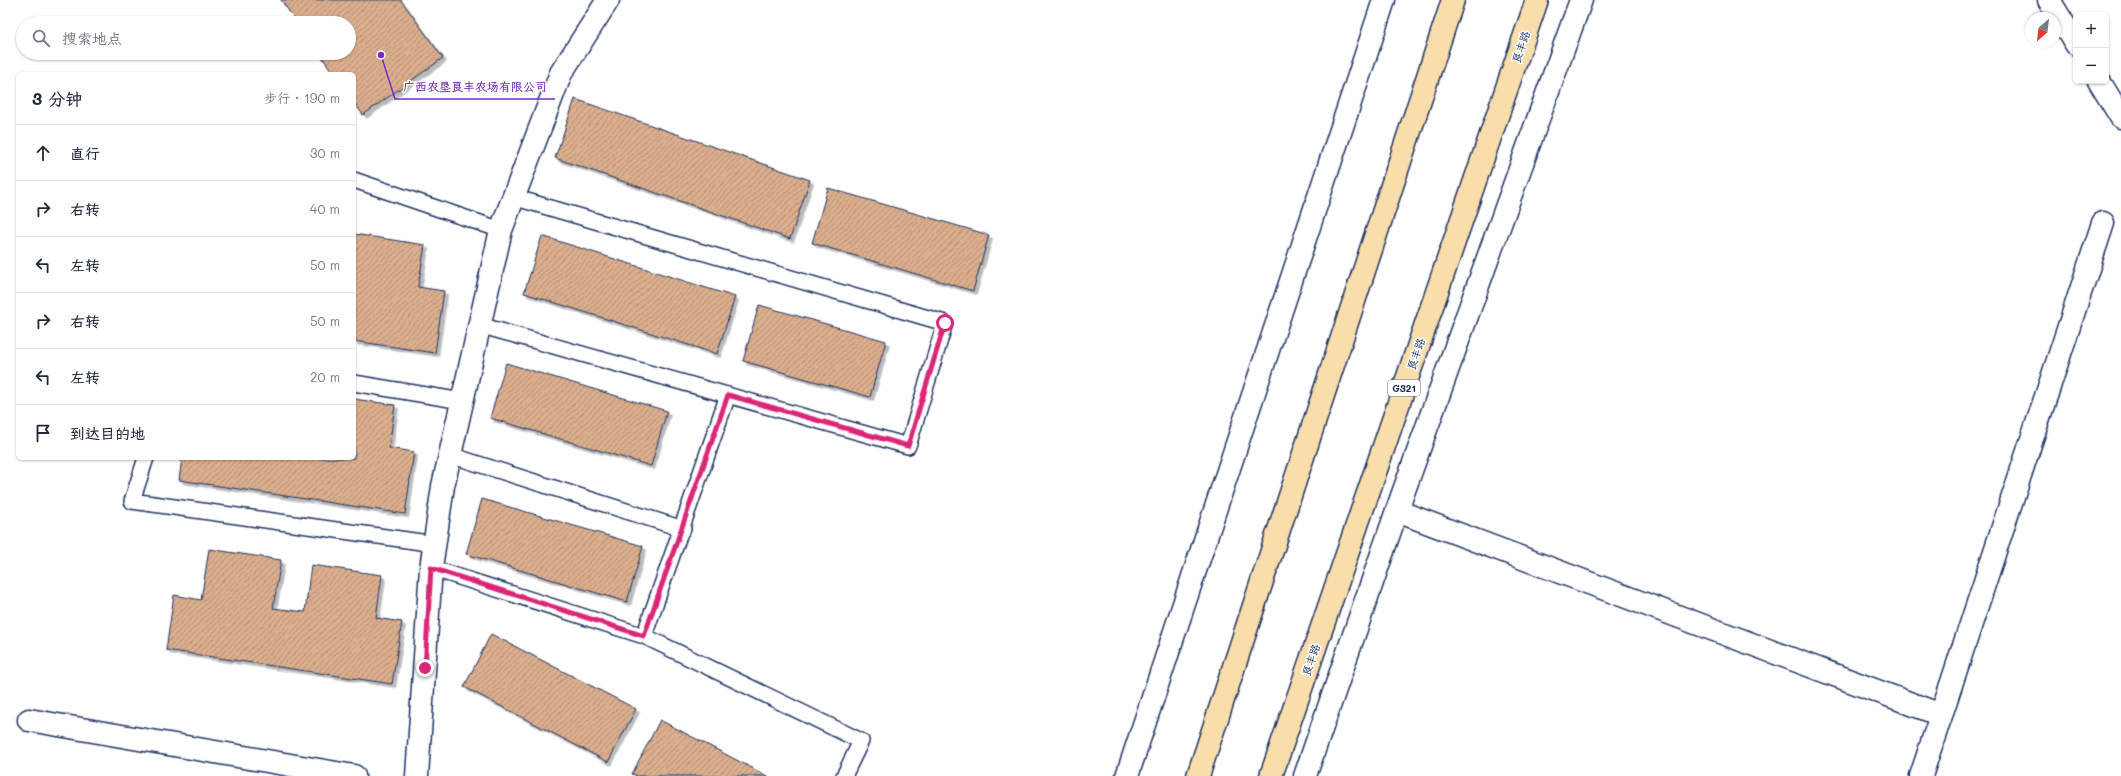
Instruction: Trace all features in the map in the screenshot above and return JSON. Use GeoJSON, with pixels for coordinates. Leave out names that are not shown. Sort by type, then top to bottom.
{"type":"FeatureCollection","features":[{"type":"Feature","properties":{"kind":"highway"},"geometry":{"type":"LineString","coordinates":[[1198,776],[1453,0]]}},
{"type":"Feature","properties":{"kind":"highway","name":"良丰路"},"geometry":{"type":"LineString","coordinates":[[1271,776],[1537,0]]}},
{"type":"Feature","properties":{"kind":"street"},"geometry":{"type":"LineString","coordinates":[[417,776],[431,568],[450,456],[501,230],[561,73],[608,0]]}},
{"type":"Feature","properties":{"kind":"street"},"geometry":{"type":"LineString","coordinates":[[1127,776],[1384,0]]}},
{"type":"Feature","properties":{"kind":"street"},"geometry":{"type":"LineString","coordinates":[[1305,776],[1397,511],[1581,0]]}},
{"type":"Feature","properties":{"kind":"street"},"geometry":{"type":"LineString","coordinates":[[2049,0],[2073,39]]}},
{"type":"Feature","properties":{"kind":"street"},"geometry":{"type":"LineString","coordinates":[[2101,84],[2121,117]]}},
{"type":"Feature","properties":{"kind":"street"},"geometry":{"type":"LineString","coordinates":[[1921,776],[2103,223]]}},
{"type":"Feature","properties":{"kind":"street"},"geometry":{"type":"LineString","coordinates":[[1397,511],[1941,715]]}},
{"type":"Feature","properties":{"kind":"street"},"geometry":{"type":"LineString","coordinates":[[30,720],[354,776]]}},
{"type":"Feature","properties":{"kind":"lane"},"geometry":{"type":"LineString","coordinates":[[356,181],[501,230]]}},
{"type":"Feature","properties":{"kind":"lane"},"geometry":{"type":"LineString","coordinates":[[479,325],[908,446],[945,323],[513,197]]}},
{"type":"Feature","properties":{"kind":"lane"},"geometry":{"type":"LineString","coordinates":[[356,383],[462,401]]}},
{"type":"Feature","properties":{"kind":"lane"},"geometry":{"type":"LineString","coordinates":[[644,636],[683,528],[728,395]]}},
{"type":"Feature","properties":{"kind":"lane"},"geometry":{"type":"LineString","coordinates":[[450,456],[683,528]]}},
{"type":"Feature","properties":{"kind":"lane"},"geometry":{"type":"LineString","coordinates":[[145,460],[132,501],[435,544]]}},
{"type":"Feature","properties":{"kind":"lane"},"geometry":{"type":"LineString","coordinates":[[431,568],[644,636],[861,741],[844,776]]}},
{"type":"Feature","properties":{"kind":"building"},"geometry":{"type":"Polygon","coordinates":[[[281,0],[401,0],[443,58],[363,115],[356,105],[356,72],[333,72],[324,60],[356,60],[356,16],[292,16],[281,0]]]}},
{"type":"Feature","properties":{"kind":"building"},"geometry":{"type":"Polygon","coordinates":[[[575,99],[810,180],[790,239],[555,158],[575,99]]]}},
{"type":"Feature","properties":{"kind":"building"},"geometry":{"type":"Polygon","coordinates":[[[828,188],[989,235],[973,291],[812,243],[828,188]]]}},
{"type":"Feature","properties":{"kind":"building"},"geometry":{"type":"Polygon","coordinates":[[[356,234],[425,245],[418,287],[444,291],[435,353],[356,341],[356,234]]]}},
{"type":"Feature","properties":{"kind":"building"},"geometry":{"type":"Polygon","coordinates":[[[542,236],[735,297],[717,354],[524,293],[542,236]]]}},
{"type":"Feature","properties":{"kind":"building"},"geometry":{"type":"Polygon","coordinates":[[[759,305],[886,341],[870,397],[743,361],[759,305]]]}},
{"type":"Feature","properties":{"kind":"building"},"geometry":{"type":"Polygon","coordinates":[[[506,363],[667,411],[651,466],[490,418],[506,363]]]}},
{"type":"Feature","properties":{"kind":"building"},"geometry":{"type":"Polygon","coordinates":[[[356,399],[395,405],[389,448],[414,452],[405,514],[179,480],[182,460],[356,460],[356,399]]]}},
{"type":"Feature","properties":{"kind":"building"},"geometry":{"type":"Polygon","coordinates":[[[482,499],[643,546],[627,602],[466,554],[482,499]]]}},
{"type":"Feature","properties":{"kind":"building"},"geometry":{"type":"Polygon","coordinates":[[[209,549],[281,560],[273,608],[305,612],[311,565],[382,575],[376,618],[402,622],[392,684],[166,650],[174,595],[201,600],[209,549]]]}},
{"type":"Feature","properties":{"kind":"building"},"geometry":{"type":"Polygon","coordinates":[[[491,634],[636,709],[608,762],[464,687],[491,634]]]}},
{"type":"Feature","properties":{"kind":"building"},"geometry":{"type":"Polygon","coordinates":[[[660,720],[767,776],[637,776],[632,774],[660,720]]]}},
{"type":"Feature","properties":{"kind":"place","name":"广西农垦良丰农场有限公司"},"geometry":{"type":"Point","coordinates":[381,55]}},
{"type":"Feature","properties":{"kind":"route"},"geometry":{"type":"LineString","coordinates":[[425,668],[431,568],[644,636],[683,528],[728,395],[908,446],[945,323]]}}]}
